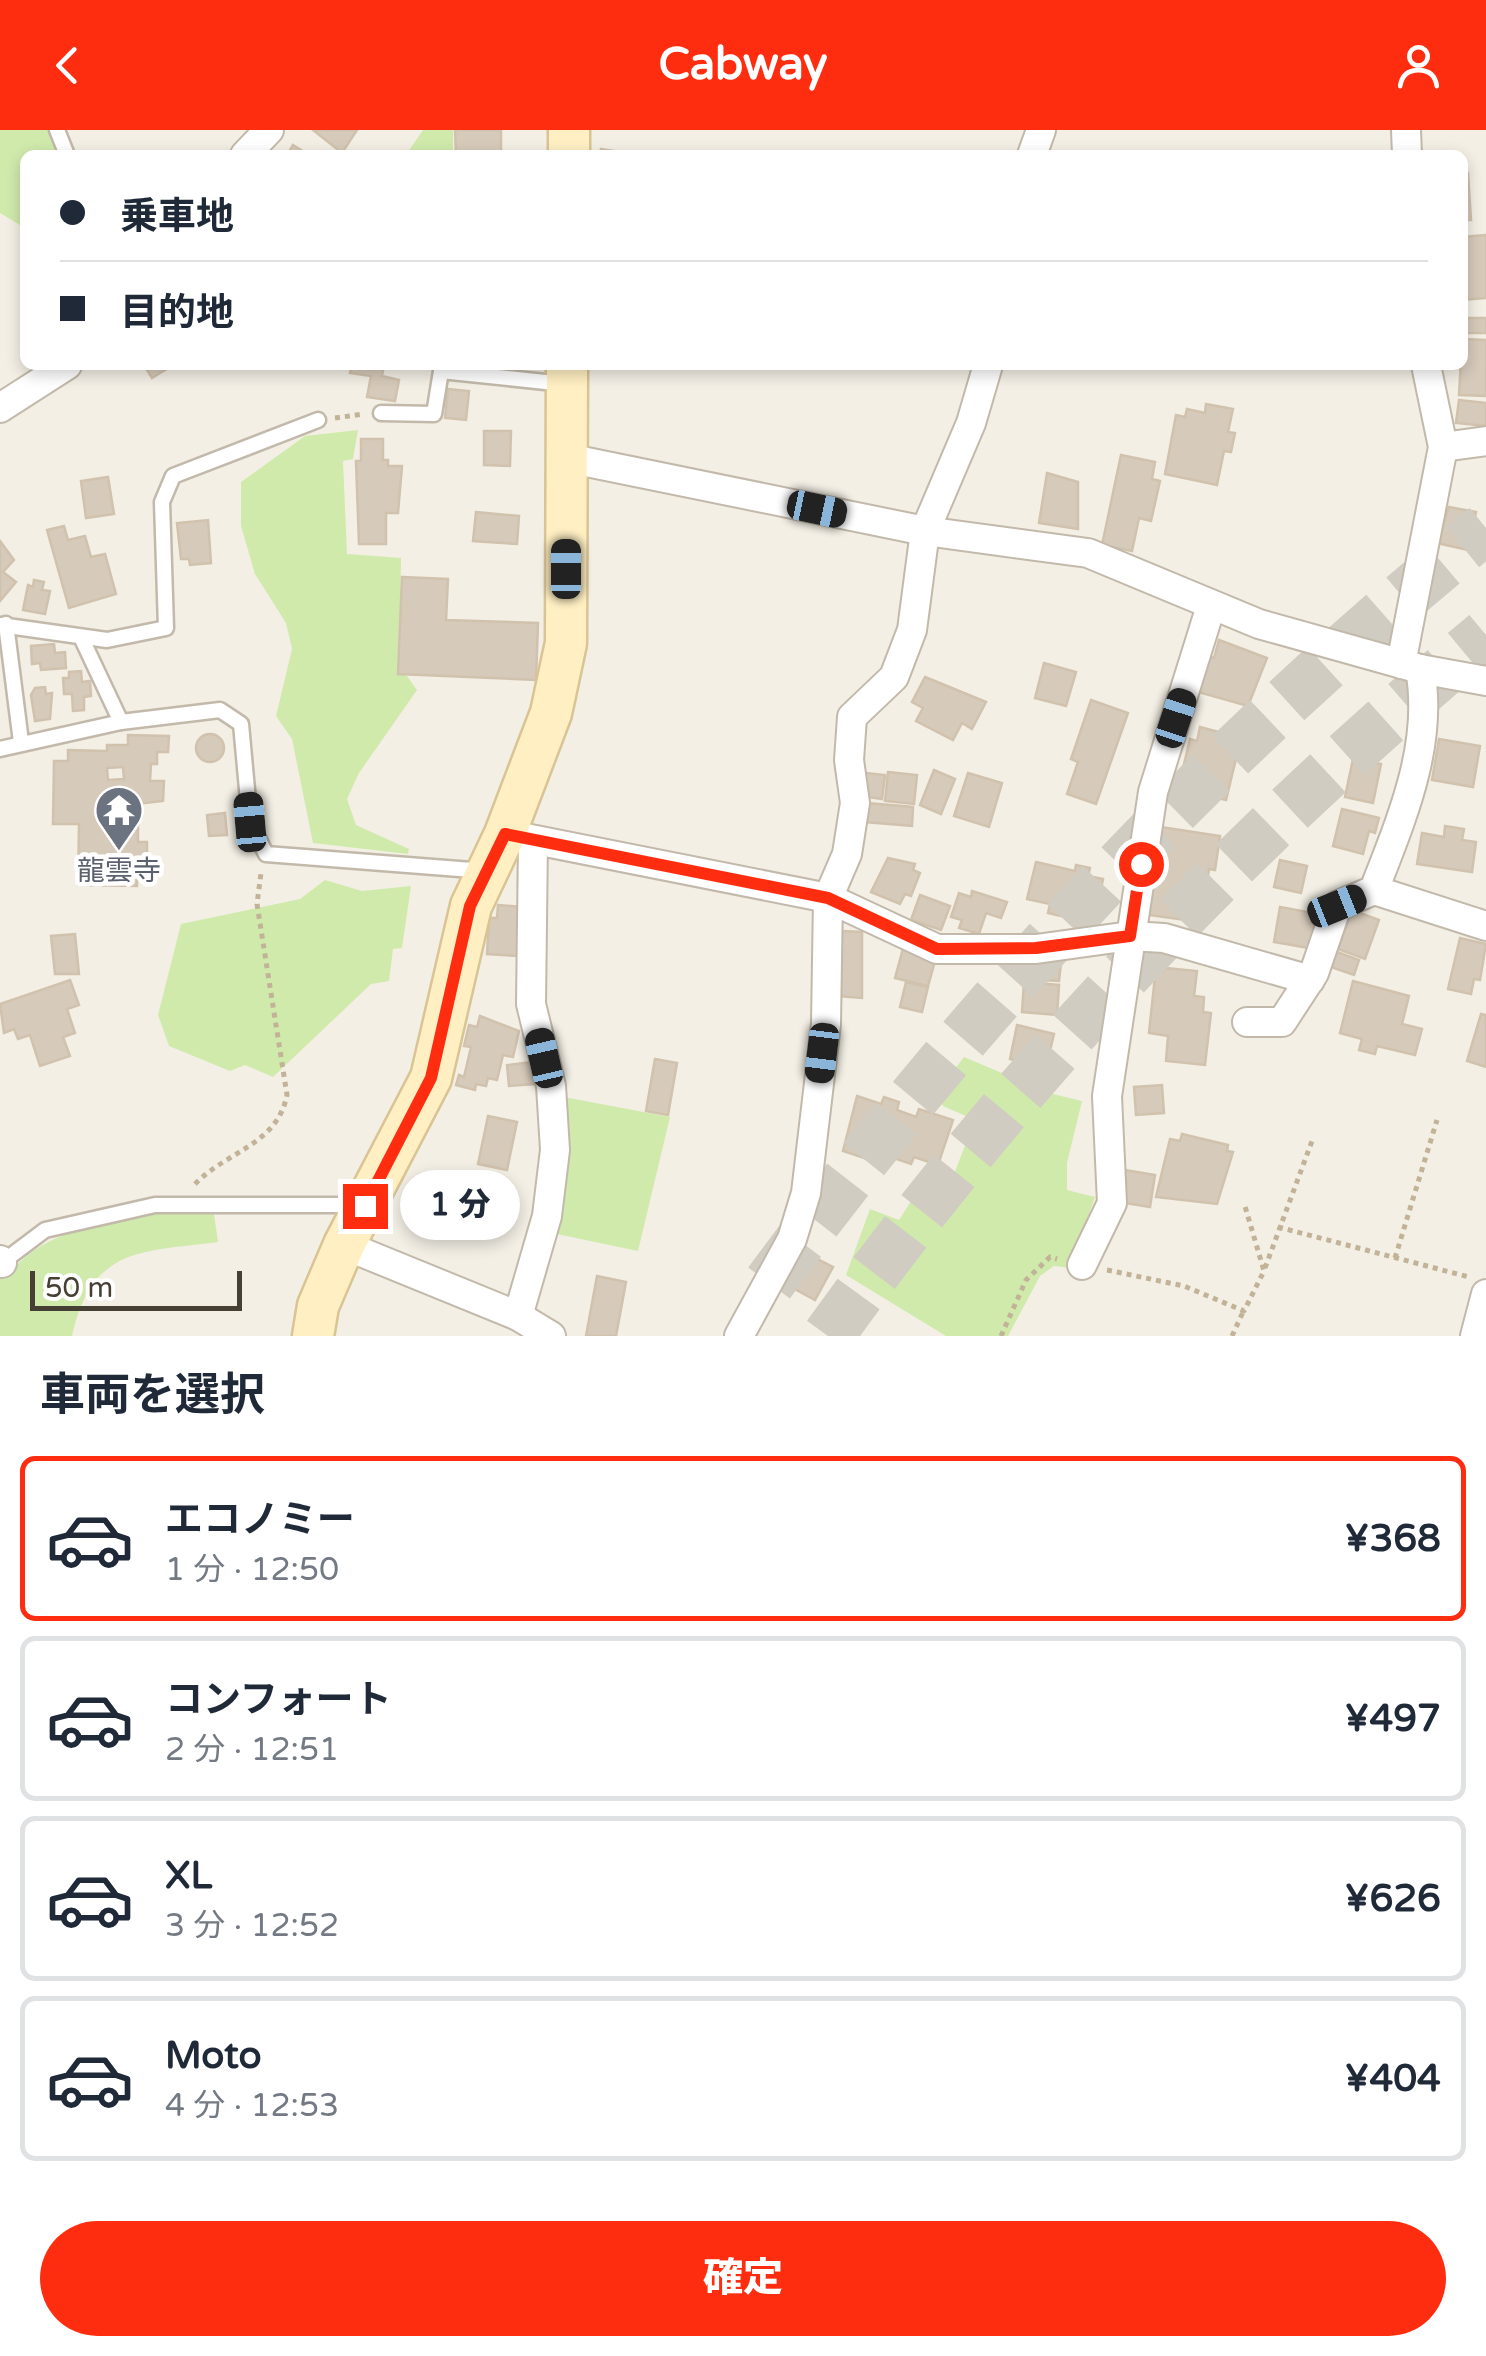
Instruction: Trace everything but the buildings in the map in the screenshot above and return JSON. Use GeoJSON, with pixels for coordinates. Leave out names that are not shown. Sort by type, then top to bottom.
{"type":"FeatureCollection","features":[{"type":"Feature","properties":{"kind":"street"},"geometry":{"type":"LineString","coordinates":[[250,150],[269,130]]}},
{"type":"Feature","properties":{"kind":"street"},"geometry":{"type":"LineString","coordinates":[[0,408],[58,370]]}},
{"type":"Feature","properties":{"kind":"street"},"geometry":{"type":"LineString","coordinates":[[739,1336],[792,1239],[806,1193],[826,1024],[828,898],[847,854],[855,803],[849,760],[852,718],[894,677],[912,630],[925,531],[971,423],[987,370]]}},
{"type":"Feature","properties":{"kind":"street"},"geometry":{"type":"LineString","coordinates":[[1374,890],[1402,819],[1426,706],[1410,667],[1443,447],[1427,370]]}},
{"type":"Feature","properties":{"kind":"street"},"geometry":{"type":"LineString","coordinates":[[518,1316],[547,1216],[555,1150],[551,1086],[531,1004],[519,837],[566,643],[567,375]]}},
{"type":"Feature","properties":{"kind":"street"},"geometry":{"type":"LineString","coordinates":[[1443,447],[1486,441]]}},
{"type":"Feature","properties":{"kind":"street"},"geometry":{"type":"LineString","coordinates":[[567,458],[925,531],[1088,553],[1211,606],[1410,667],[1486,681]]}},
{"type":"Feature","properties":{"kind":"street"},"geometry":{"type":"LineString","coordinates":[[1082,1265],[1112,1203],[1108,1096],[1152,792],[1211,606]]}},
{"type":"Feature","properties":{"kind":"street"},"geometry":{"type":"LineString","coordinates":[[313,1336],[318,1306],[344,1244],[431,1078],[470,906],[486,871],[519,837]]}},
{"type":"Feature","properties":{"kind":"street"},"geometry":{"type":"LineString","coordinates":[[519,837],[828,898],[937,949],[1036,948],[1130,936],[1164,938],[1310,980]]}},
{"type":"Feature","properties":{"kind":"street"},"geometry":{"type":"LineString","coordinates":[[1247,1022],[1282,1022],[1310,980],[1337,906],[1374,890],[1486,926]]}},
{"type":"Feature","properties":{"kind":"street"},"geometry":{"type":"LineString","coordinates":[[344,1244],[518,1316],[551,1336]]}},
{"type":"Feature","properties":{"kind":"street"},"geometry":{"type":"LineString","coordinates":[[1474,1336],[1486,1294]]}},
{"type":"Feature","properties":{"kind":"lane"},"geometry":{"type":"LineString","coordinates":[[381,413],[434,414],[442,371],[567,375]]}},
{"type":"Feature","properties":{"kind":"lane"},"geometry":{"type":"LineString","coordinates":[[21,742],[3,624],[107,640],[166,628],[162,502],[174,476],[318,420]]}},
{"type":"Feature","properties":{"kind":"lane"},"geometry":{"type":"LineString","coordinates":[[81,637],[121,722]]}},
{"type":"Feature","properties":{"kind":"lane"},"geometry":{"type":"LineString","coordinates":[[0,749],[121,722],[220,710],[240,724],[250,822],[266,854],[486,871]]}},
{"type":"Feature","properties":{"kind":"lane"},"geometry":{"type":"LineString","coordinates":[[0,1262],[45,1230],[119,1211],[186,1205],[365,1206]]}},
{"type":"Feature","properties":{"kind":"path"},"geometry":{"type":"LineString","coordinates":[[318,420],[381,413]]}},
{"type":"Feature","properties":{"kind":"path"},"geometry":{"type":"LineString","coordinates":[[186,1205],[190,1189],[206,1172],[276,1126],[284,1110],[287,1095],[257,904],[266,854]]}},
{"type":"Feature","properties":{"kind":"path"},"geometry":{"type":"LineString","coordinates":[[1395,1258],[1437,1120]]}},
{"type":"Feature","properties":{"kind":"path"},"geometry":{"type":"LineString","coordinates":[[1232,1336],[1264,1271],[1312,1141]]}},
{"type":"Feature","properties":{"kind":"path"},"geometry":{"type":"LineString","coordinates":[[1244,1204],[1264,1271]]}},
{"type":"Feature","properties":{"kind":"path"},"geometry":{"type":"LineString","coordinates":[[1278,1227],[1486,1281]]}},
{"type":"Feature","properties":{"kind":"path"},"geometry":{"type":"LineString","coordinates":[[1001,1336],[1026,1280],[1050,1257],[1184,1286],[1244,1311]]}},
{"type":"Feature","properties":{"kind":"green space"},"geometry":{"type":"Polygon","coordinates":[[[0,130],[52,130],[58,150],[20,150],[20,225],[0,213],[0,130]]]}},
{"type":"Feature","properties":{"kind":"green space"},"geometry":{"type":"Polygon","coordinates":[[[423,130],[453,130],[453,150],[409,150],[423,130]]]}},
{"type":"Feature","properties":{"kind":"green space"},"geometry":{"type":"Polygon","coordinates":[[[358,430],[353,459],[343,461],[347,554],[401,558],[399,665],[417,690],[359,773],[347,799],[356,825],[409,849],[408,854],[313,843],[292,739],[276,716],[292,649],[286,623],[255,574],[241,526],[241,482],[305,436],[358,430]]]}},
{"type":"Feature","properties":{"kind":"green space"},"geometry":{"type":"Polygon","coordinates":[[[325,880],[362,891],[411,886],[402,948],[393,949],[389,981],[371,984],[273,1077],[245,1065],[230,1071],[169,1046],[158,1015],[181,924],[300,899],[325,880]]]}},
{"type":"Feature","properties":{"kind":"green space"},"geometry":{"type":"Polygon","coordinates":[[[964,1057],[1049,1093],[1082,1101],[1067,1163],[1067,1190],[1095,1197],[1070,1268],[1054,1266],[1040,1276],[1008,1336],[946,1336],[846,1275],[870,1209],[899,1220],[913,1198],[938,1215],[975,1120],[943,1106],[936,1093],[964,1057]]]}},
{"type":"Feature","properties":{"kind":"green space"},"geometry":{"type":"Polygon","coordinates":[[[564,1097],[670,1117],[638,1251],[552,1233],[565,1193],[564,1097]]]}},
{"type":"Feature","properties":{"kind":"green space"},"geometry":{"type":"Polygon","coordinates":[[[160,1213],[214,1214],[218,1242],[165,1248],[123,1259],[92,1285],[72,1336],[0,1336],[0,1265],[10,1273],[24,1258],[59,1237],[99,1224],[160,1213]]]}},
{"type":"Feature","properties":{"kind":"tunnel"},"geometry":{"type":"LineString","coordinates":[[769,1283],[931,1077],[1104,883],[1288,700],[1486,528]]}},
{"type":"Feature","properties":{"kind":"tunnel"},"geometry":{"type":"LineString","coordinates":[[828,1336],[975,1145],[1135,964],[1306,794],[1486,635]]}},
{"type":"Feature","properties":{"kind":"place","name":"龍雲寺"},"geometry":{"type":"Point","coordinates":[119,852]}},
{"type":"Feature","properties":{"kind":"route"},"geometry":{"type":"LineString","coordinates":[[365,1206],[431,1078],[470,906],[505,834],[828,898],[937,949],[1036,948],[1130,936],[1141,864]]}}]}
